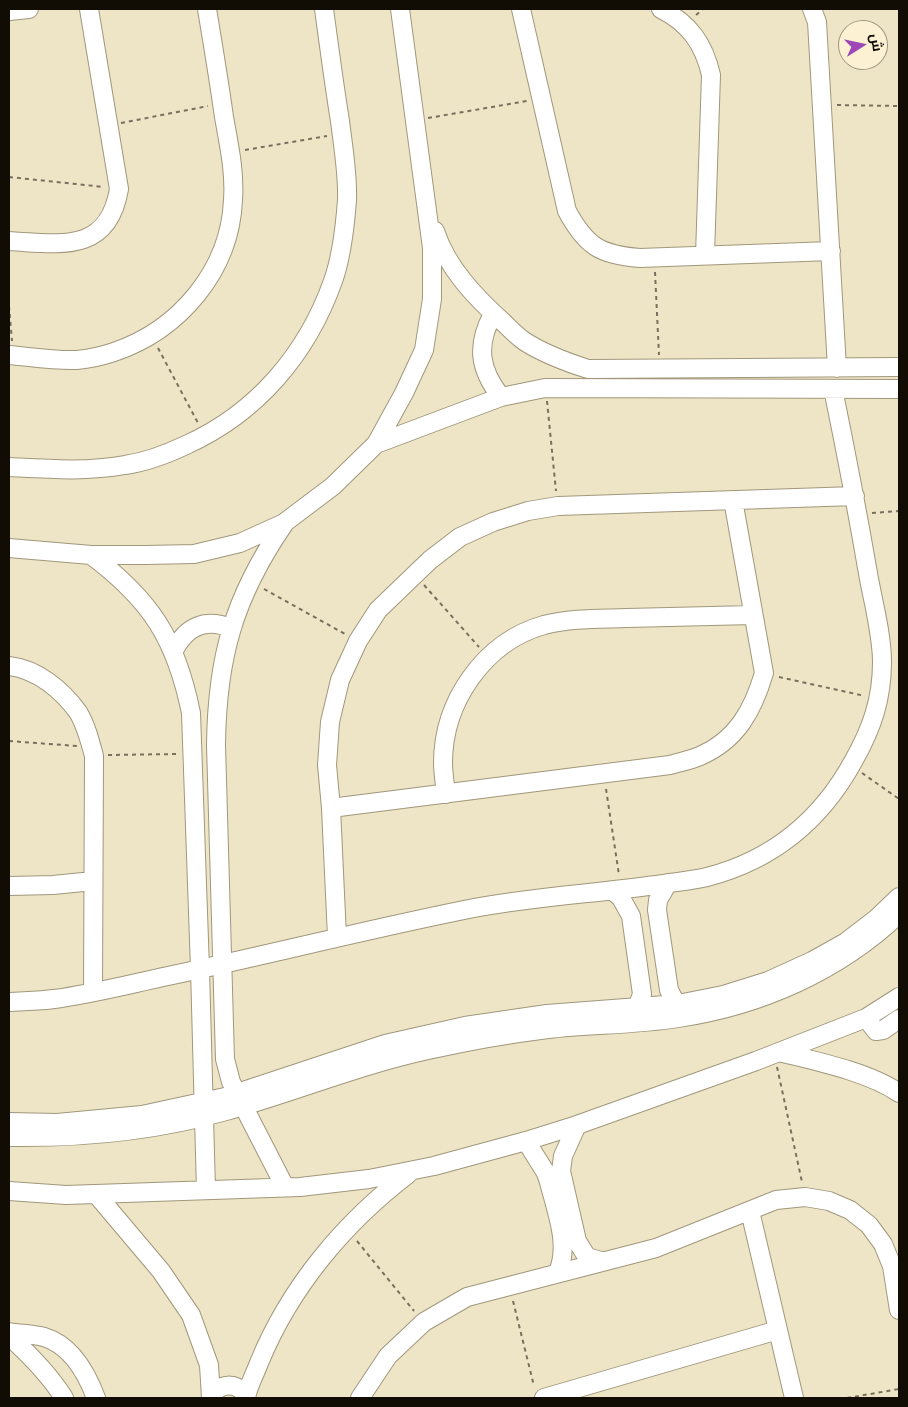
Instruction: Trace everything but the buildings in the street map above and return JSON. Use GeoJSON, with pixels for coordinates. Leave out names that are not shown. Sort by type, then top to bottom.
{"type":"FeatureCollection","features":[{"type":"Feature","properties":{"kind":"street"},"geometry":{"type":"LineString","coordinates":[[9,10],[28,9]]}},
{"type":"Feature","properties":{"kind":"street"},"geometry":{"type":"LineString","coordinates":[[9,241],[70,244],[86,239],[99,231],[110,219],[117,204],[119,189],[88,9]]}},
{"type":"Feature","properties":{"kind":"street"},"geometry":{"type":"LineString","coordinates":[[11,356],[77,360],[104,355],[130,346],[171,322],[189,305],[204,286],[218,260],[229,231],[234,201],[233,171],[207,9]]}},
{"type":"Feature","properties":{"kind":"street"},"geometry":{"type":"LineString","coordinates":[[9,467],[86,470],[127,465],[167,454],[205,436],[240,414],[271,386],[297,354],[318,318],[334,279],[344,239],[347,197],[341,133],[324,9]]}},
{"type":"Feature","properties":{"kind":"street"},"geometry":{"type":"LineString","coordinates":[[9,548],[90,555],[194,554],[240,543],[284,523],[333,486],[376,444],[404,393],[424,350],[432,291],[432,248],[400,9]]}},
{"type":"Feature","properties":{"kind":"street"},"geometry":{"type":"LineString","coordinates":[[521,9],[568,211],[578,231],[596,247],[617,256],[654,257],[831,251]]}},
{"type":"Feature","properties":{"kind":"street"},"geometry":{"type":"LineString","coordinates":[[661,9],[679,20],[695,35],[702,47],[711,75],[705,255]]}},
{"type":"Feature","properties":{"kind":"street"},"geometry":{"type":"LineString","coordinates":[[812,9],[817,22],[838,368]]}},
{"type":"Feature","properties":{"kind":"street"},"geometry":{"type":"LineString","coordinates":[[425,198],[438,241],[461,280],[493,314],[523,341],[559,360],[588,369],[899,368]]}},
{"type":"Feature","properties":{"kind":"street"},"geometry":{"type":"LineString","coordinates":[[493,314],[486,327],[482,341],[482,356],[491,384],[500,397]]}},
{"type":"Feature","properties":{"kind":"street"},"geometry":{"type":"LineString","coordinates":[[376,444],[500,397],[545,388],[899,389]]}},
{"type":"Feature","properties":{"kind":"street"},"geometry":{"type":"LineString","coordinates":[[9,1002],[53,999],[93,992],[491,904],[617,891],[705,878],[741,866],[775,848],[805,826],[831,798],[869,734],[879,699],[882,660],[857,505],[833,389]]}},
{"type":"Feature","properties":{"kind":"street"},"geometry":{"type":"LineString","coordinates":[[337,937],[327,765],[330,722],[340,680],[358,641],[378,610],[415,574],[460,537],[493,522],[528,511],[558,506],[733,500],[857,505]]}},
{"type":"Feature","properties":{"kind":"street"},"geometry":{"type":"LineString","coordinates":[[331,808],[670,765],[700,756],[727,739],[744,720],[757,698],[764,673],[733,500]]}},
{"type":"Feature","properties":{"kind":"street"},"geometry":{"type":"LineString","coordinates":[[284,523],[250,580],[231,628],[222,666],[217,706],[216,745],[225,1059],[231,1082],[285,1187]]}},
{"type":"Feature","properties":{"kind":"street"},"geometry":{"type":"LineString","coordinates":[[90,555],[116,574],[139,597],[158,623],[174,652],[184,682],[191,713],[206,1190]]}},
{"type":"Feature","properties":{"kind":"street"},"geometry":{"type":"LineString","coordinates":[[446,794],[443,764],[446,733],[456,702],[470,677],[505,645],[524,634],[544,626],[573,620],[753,615]]}},
{"type":"Feature","properties":{"kind":"street"},"geometry":{"type":"LineString","coordinates":[[174,652],[179,641],[187,632],[197,626],[220,624],[231,628]]}},
{"type":"Feature","properties":{"kind":"street"},"geometry":{"type":"LineString","coordinates":[[9,666],[14,666],[40,676],[62,692],[79,714],[93,751],[93,992]]}},
{"type":"Feature","properties":{"kind":"street"},"geometry":{"type":"LineString","coordinates":[[9,886],[53,885],[93,881]]}},
{"type":"Feature","properties":{"kind":"street"},"geometry":{"type":"LineString","coordinates":[[668,883],[658,900],[656,910],[669,990],[678,1004]]}},
{"type":"Feature","properties":{"kind":"street"},"geometry":{"type":"LineString","coordinates":[[617,891],[631,916],[642,994],[637,1008]]}},
{"type":"Feature","properties":{"kind":"street"},"geometry":{"type":"LineString","coordinates":[[240,1099],[386,1044],[466,1026],[547,1014],[678,1004],[732,992],[812,962],[846,942],[876,918],[899,896]]}},
{"type":"Feature","properties":{"kind":"street"},"geometry":{"type":"LineString","coordinates":[[9,1137],[59,1137],[146,1129],[240,1099],[390,1058],[469,1040],[549,1029],[679,1018],[726,1008],[773,994],[817,974],[852,953],[884,929],[899,914]]}},
{"type":"Feature","properties":{"kind":"street"},"geometry":{"type":"LineString","coordinates":[[9,1191],[66,1195],[285,1187],[369,1179],[434,1166],[577,1125],[776,1053],[866,1018],[899,997]]}},
{"type":"Feature","properties":{"kind":"street"},"geometry":{"type":"LineString","coordinates":[[866,1018],[876,1031],[883,1030],[899,1019]]}},
{"type":"Feature","properties":{"kind":"street"},"geometry":{"type":"LineString","coordinates":[[776,1053],[834,1066],[866,1077],[899,1093]]}},
{"type":"Feature","properties":{"kind":"street"},"geometry":{"type":"LineString","coordinates":[[9,1122],[57,1123],[204,1109]]}},
{"type":"Feature","properties":{"kind":"street"},"geometry":{"type":"LineString","coordinates":[[577,1125],[563,1156],[561,1171],[577,1241],[587,1257],[601,1261]]}},
{"type":"Feature","properties":{"kind":"street"},"geometry":{"type":"LineString","coordinates":[[526,1141],[546,1173],[549,1182],[564,1250],[563,1261],[558,1272]]}},
{"type":"Feature","properties":{"kind":"street"},"geometry":{"type":"LineString","coordinates":[[246,1397],[267,1343],[299,1289],[336,1239],[372,1203],[412,1170]]}},
{"type":"Feature","properties":{"kind":"street"},"geometry":{"type":"LineString","coordinates":[[96,1194],[161,1271],[192,1315],[209,1365],[211,1398]]}},
{"type":"Feature","properties":{"kind":"street"},"geometry":{"type":"LineString","coordinates":[[360,1398],[388,1356],[424,1322],[467,1297],[656,1248],[776,1200],[805,1197],[829,1201],[850,1210],[869,1225],[883,1244],[892,1266],[899,1310]]}},
{"type":"Feature","properties":{"kind":"street"},"geometry":{"type":"LineString","coordinates":[[750,1212],[794,1398]]}},
{"type":"Feature","properties":{"kind":"street"},"geometry":{"type":"LineString","coordinates":[[539,1394],[778,1330]]}},
{"type":"Feature","properties":{"kind":"street"},"geometry":{"type":"LineString","coordinates":[[9,1332],[45,1337],[63,1348],[82,1368],[89,1379],[96,1398]]}},
{"type":"Feature","properties":{"kind":"street"},"geometry":{"type":"LineString","coordinates":[[9,1336],[30,1355],[54,1382],[64,1398]]}},
{"type":"Feature","properties":{"kind":"street"},"geometry":{"type":"LineString","coordinates":[[211,1398],[216,1390],[227,1385],[238,1387],[246,1397]]}},
{"type":"Feature","properties":{"kind":"path"},"geometry":{"type":"LineString","coordinates":[[415,120],[542,98]]}},
{"type":"Feature","properties":{"kind":"path"},"geometry":{"type":"LineString","coordinates":[[108,126],[222,103]]}},
{"type":"Feature","properties":{"kind":"path"},"geometry":{"type":"LineString","coordinates":[[822,104],[899,106]]}},
{"type":"Feature","properties":{"kind":"path"},"geometry":{"type":"LineString","coordinates":[[230,152],[341,133]]}},
{"type":"Feature","properties":{"kind":"path"},"geometry":{"type":"LineString","coordinates":[[9,177],[119,189]]}},
{"type":"Feature","properties":{"kind":"path"},"geometry":{"type":"LineString","coordinates":[[654,257],[659,368]]}},
{"type":"Feature","properties":{"kind":"path"},"geometry":{"type":"LineString","coordinates":[[9,306],[11,356]]}},
{"type":"Feature","properties":{"kind":"path"},"geometry":{"type":"LineString","coordinates":[[151,335],[205,436]]}},
{"type":"Feature","properties":{"kind":"path"},"geometry":{"type":"LineString","coordinates":[[545,388],[558,506]]}},
{"type":"Feature","properties":{"kind":"path"},"geometry":{"type":"LineString","coordinates":[[857,505],[899,511]]}},
{"type":"Feature","properties":{"kind":"path"},"geometry":{"type":"LineString","coordinates":[[415,574],[488,659]]}},
{"type":"Feature","properties":{"kind":"path"},"geometry":{"type":"LineString","coordinates":[[250,580],[358,641]]}},
{"type":"Feature","properties":{"kind":"path"},"geometry":{"type":"LineString","coordinates":[[764,673],[879,699]]}},
{"type":"Feature","properties":{"kind":"path"},"geometry":{"type":"LineString","coordinates":[[9,741],[93,751],[193,753]]}},
{"type":"Feature","properties":{"kind":"path"},"geometry":{"type":"LineString","coordinates":[[851,766],[899,799]]}},
{"type":"Feature","properties":{"kind":"path"},"geometry":{"type":"LineString","coordinates":[[604,774],[617,891]]}},
{"type":"Feature","properties":{"kind":"path"},"geometry":{"type":"LineString","coordinates":[[776,1053],[805,1197]]}},
{"type":"Feature","properties":{"kind":"path"},"geometry":{"type":"LineString","coordinates":[[347,1229],[424,1322]]}},
{"type":"Feature","properties":{"kind":"path"},"geometry":{"type":"LineString","coordinates":[[510,1285],[539,1394]]}},
{"type":"Feature","properties":{"kind":"path"},"geometry":{"type":"LineString","coordinates":[[847,1398],[899,1389]]}}]}
